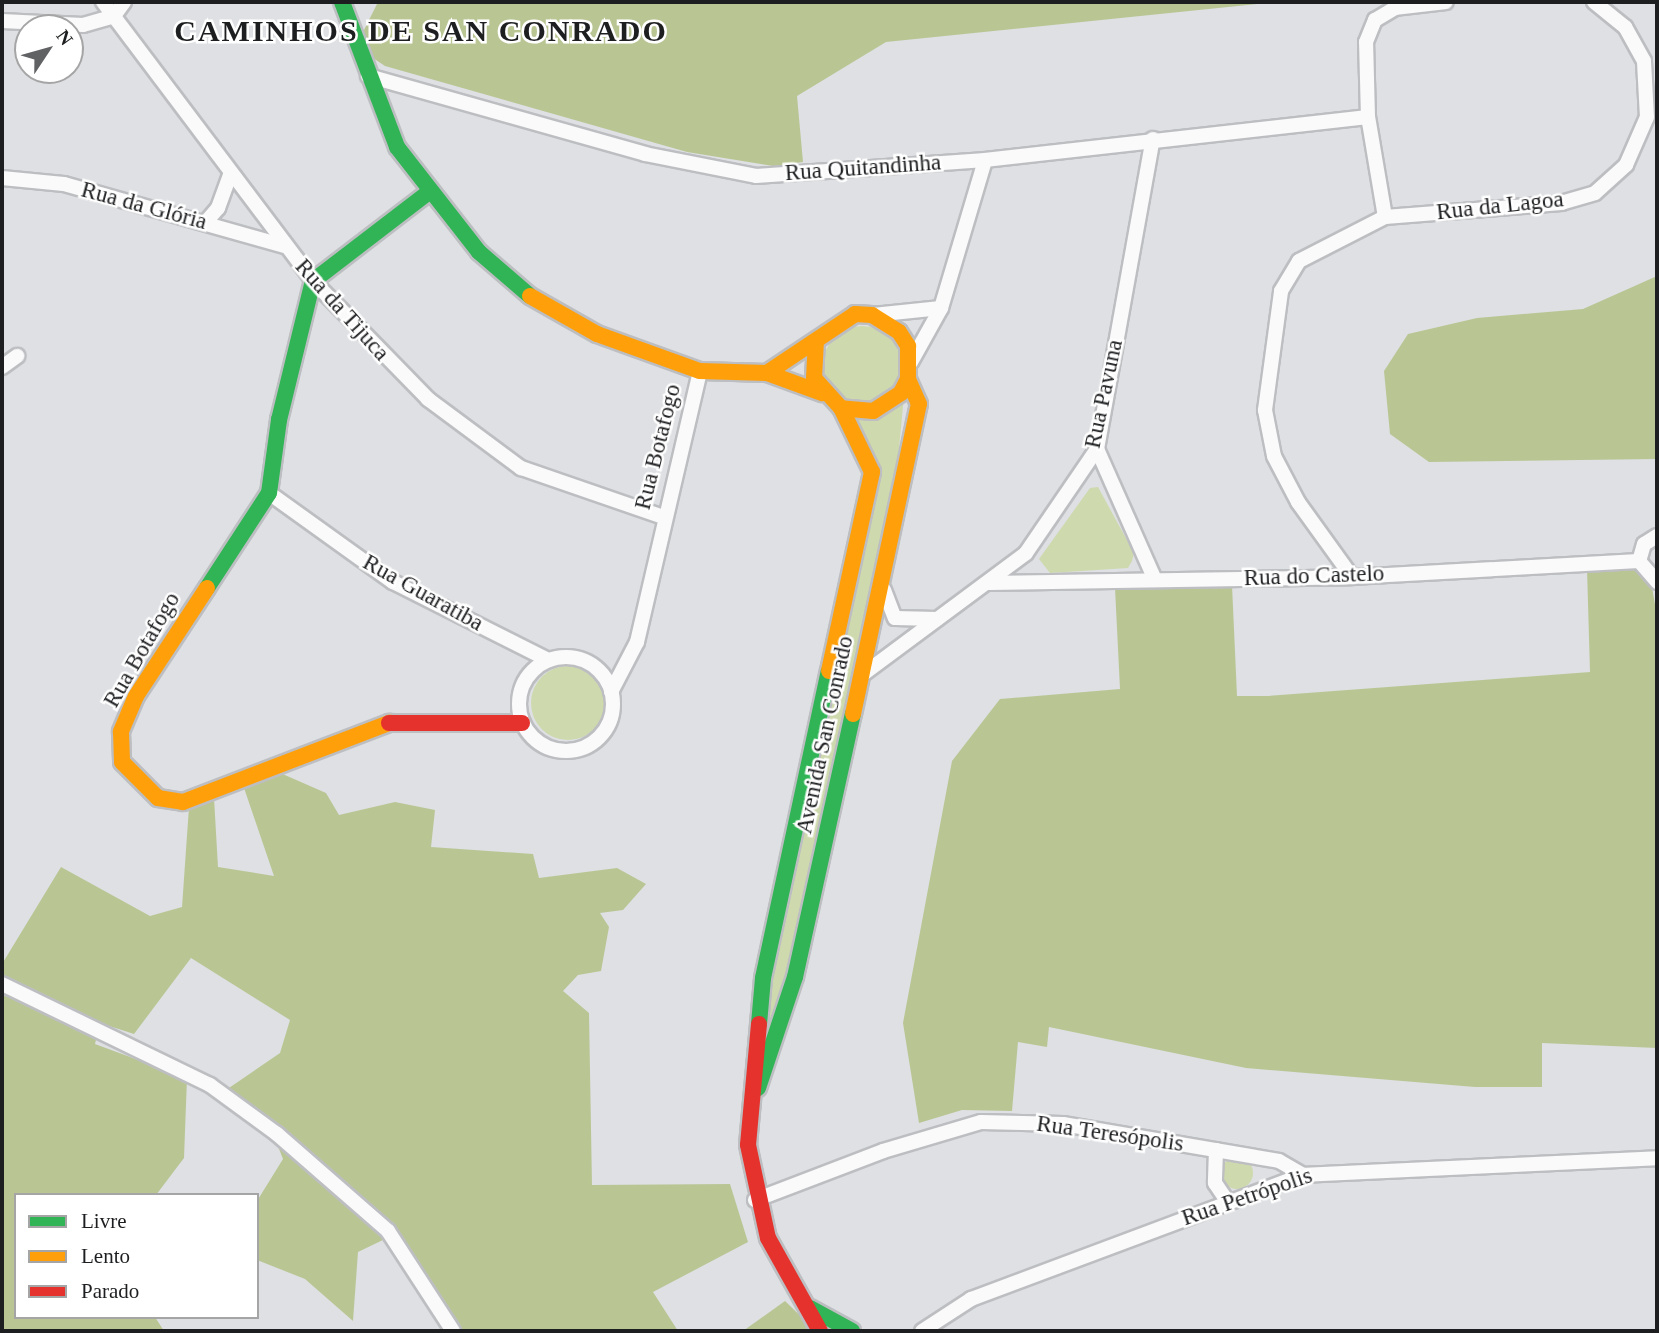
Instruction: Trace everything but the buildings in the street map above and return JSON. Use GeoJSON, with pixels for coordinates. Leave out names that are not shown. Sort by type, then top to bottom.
{"type":"FeatureCollection","features":[{"type":"Feature","properties":{"kind":"street","name":"Rua da Tijuca"},"geometry":{"type":"LineString","coordinates":[[103,2],[285,246],[313,281],[387,360],[475,438],[569,489],[663,517]]}},
{"type":"Feature","properties":{"kind":"street"},"geometry":{"type":"LineString","coordinates":[[2,21],[83,25],[114,16],[124,2]]}},
{"type":"Feature","properties":{"kind":"street"},"geometry":{"type":"LineString","coordinates":[[1385,217],[1368,117],[1366,42],[1376,20],[1395,8],[1446,2]]}},
{"type":"Feature","properties":{"kind":"street","name":"Rua da Lagoa"},"geometry":{"type":"LineString","coordinates":[[1352,576],[1298,502],[1274,456],[1265,410],[1271,332],[1281,291],[1299,261],[1385,217],[1561,203],[1595,192],[1626,165],[1647,117],[1644,61],[1625,27],[1594,2]]}},
{"type":"Feature","properties":{"kind":"street"},"geometry":{"type":"LineString","coordinates":[[345,3],[368,76],[397,147],[429,192],[479,252],[531,297],[597,334],[700,371],[767,373],[822,393],[841,408],[881,408],[910,370],[941,308],[985,159]]}},
{"type":"Feature","properties":{"kind":"street","name":"Rua Quitandinha"},"geometry":{"type":"LineString","coordinates":[[368,76],[645,154],[756,176],[985,159],[1368,117]]}},
{"type":"Feature","properties":{"kind":"street","name":"Rua Pavuna"},"geometry":{"type":"LineString","coordinates":[[862,675],[1026,553],[1097,449],[1153,139]]}},
{"type":"Feature","properties":{"kind":"street"},"geometry":{"type":"LineString","coordinates":[[205,223],[218,208],[231,173]]}},
{"type":"Feature","properties":{"kind":"street","name":"Rua da Glória"},"geometry":{"type":"LineString","coordinates":[[2,178],[64,184],[285,246]]}},
{"type":"Feature","properties":{"kind":"street"},"geometry":{"type":"LineString","coordinates":[[313,281],[429,192]]}},
{"type":"Feature","properties":{"kind":"street","name":"Rua Botafogo"},"geometry":{"type":"LineString","coordinates":[[313,281],[279,420],[270,493],[136,696],[121,732],[122,762],[134,780],[158,798],[183,802],[380,724],[425,718],[522,723]]}},
{"type":"Feature","properties":{"kind":"street"},"geometry":{"type":"LineString","coordinates":[[767,373],[816,344],[839,319],[941,308]]}},
{"type":"Feature","properties":{"kind":"street"},"geometry":{"type":"LineString","coordinates":[[872,315],[900,332],[910,370]]}},
{"type":"Feature","properties":{"kind":"street"},"geometry":{"type":"LineString","coordinates":[[816,344],[814,378],[822,393]]}},
{"type":"Feature","properties":{"kind":"street"},"geometry":{"type":"LineString","coordinates":[[2,367],[17,356]]}},
{"type":"Feature","properties":{"kind":"street","name":"Avenida San Conrado"},"geometry":{"type":"LineString","coordinates":[[754,1098],[796,977],[862,675],[919,404],[910,370]]}},
{"type":"Feature","properties":{"kind":"street","name":"Rua Botafogo"},"geometry":{"type":"LineString","coordinates":[[611,692],[637,642],[663,517],[700,371]]}},
{"type":"Feature","properties":{"kind":"street","name":"Avenida San Conrado"},"geometry":{"type":"LineString","coordinates":[[820,1331],[810,1308],[768,1238],[755,1200],[748,1145],[763,978],[872,472],[869,455],[841,408]]}},
{"type":"Feature","properties":{"kind":"street"},"geometry":{"type":"LineString","coordinates":[[1097,449],[1155,580]]}},
{"type":"Feature","properties":{"kind":"street","name":"Rua Guaratiba"},"geometry":{"type":"LineString","coordinates":[[270,493],[393,582],[548,660]]}},
{"type":"Feature","properties":{"kind":"street"},"geometry":{"type":"LineString","coordinates":[[1657,536],[1644,544],[1639,561],[1657,582]]}},
{"type":"Feature","properties":{"kind":"street","name":"Rua do Castelo"},"geometry":{"type":"LineString","coordinates":[[989,583],[1352,576],[1639,561]]}},
{"type":"Feature","properties":{"kind":"street"},"geometry":{"type":"LineString","coordinates":[[882,581],[895,618],[938,618]]}},
{"type":"Feature","properties":{"kind":"street"},"geometry":{"type":"LineString","coordinates":[[563,657],[594,666],[611,692],[609,723],[588,746],[551,748],[522,723],[524,681],[548,660],[563,657]]}},
{"type":"Feature","properties":{"kind":"street"},"geometry":{"type":"LineString","coordinates":[[2,984],[210,1085],[277,1134],[388,1231],[453,1331]]}},
{"type":"Feature","properties":{"kind":"street","name":"Rua Teresópolis"},"geometry":{"type":"LineString","coordinates":[[755,1200],[883,1151],[981,1122],[1063,1124],[1279,1161],[1303,1175]]}},
{"type":"Feature","properties":{"kind":"street"},"geometry":{"type":"LineString","coordinates":[[1216,1150],[1216,1183],[1227,1201]]}},
{"type":"Feature","properties":{"kind":"street","name":"Rua Petrópolis"},"geometry":{"type":"LineString","coordinates":[[922,1331],[939,1315],[1227,1201],[1303,1175],[1657,1158]]}},
{"type":"Feature","properties":{"kind":"street"},"geometry":{"type":"LineString","coordinates":[[810,1308],[852,1331]]}},
{"type":"Feature","properties":{"kind":"street"},"geometry":{"type":"LineString","coordinates":[[933,1331],[939,1315]]}},
{"type":"Feature","properties":{"kind":"green space"},"geometry":{"type":"Polygon","coordinates":[[[378,2],[1276,2],[886,42],[797,96],[803,162],[773,166],[687,152],[385,66],[367,54],[360,38],[378,2]]]}},
{"type":"Feature","properties":{"kind":"green space"},"geometry":{"type":"Polygon","coordinates":[[[1657,276],[1657,459],[1429,462],[1390,434],[1384,371],[1408,334],[1477,318],[1583,309],[1657,276]]]}},
{"type":"Feature","properties":{"kind":"green space"},"geometry":{"type":"Polygon","coordinates":[[[854,326],[870,326],[884,332],[895,343],[901,357],[901,373],[895,387],[884,398],[870,404],[854,404],[840,398],[829,387],[823,373],[823,357],[829,343],[840,332],[854,326]]]}},
{"type":"Feature","properties":{"kind":"green space"},"geometry":{"type":"Polygon","coordinates":[[[904,396],[897,469],[788,972],[768,1046],[756,1046],[876,492],[849,416],[904,396]]]}},
{"type":"Feature","properties":{"kind":"green space"},"geometry":{"type":"Polygon","coordinates":[[[1098,487],[1134,553],[1132,561],[1128,568],[1050,573],[1039,559],[1090,488],[1098,487]]]}},
{"type":"Feature","properties":{"kind":"green space"},"geometry":{"type":"Polygon","coordinates":[[[1587,569],[1638,570],[1652,587],[1657,616],[1657,1048],[1542,1043],[1542,1087],[1475,1087],[1246,1068],[1049,1027],[1047,1047],[1018,1042],[1012,1111],[962,1110],[919,1123],[903,1023],[952,761],[1000,699],[1120,689],[1115,588],[1232,585],[1237,696],[1268,696],[1590,672],[1587,569]]]}},
{"type":"Feature","properties":{"kind":"green space"},"geometry":{"type":"Polygon","coordinates":[[[568,666],[582,669],[594,677],[602,689],[605,703],[602,717],[594,729],[582,737],[568,740],[554,737],[542,729],[534,717],[531,703],[534,689],[542,677],[554,669],[568,666]]]}},
{"type":"Feature","properties":{"kind":"green space"},"geometry":{"type":"Polygon","coordinates":[[[278,772],[326,793],[339,815],[395,802],[435,810],[431,847],[533,854],[539,878],[617,868],[646,884],[623,910],[600,913],[609,927],[601,971],[578,975],[563,991],[589,1013],[592,1185],[730,1184],[748,1242],[653,1292],[678,1331],[458,1331],[387,1238],[358,1252],[353,1321],[305,1279],[259,1261],[259,1198],[283,1159],[266,1116],[226,1090],[280,1053],[290,1020],[191,958],[134,1034],[100,1023],[95,1044],[187,1078],[184,1158],[158,1193],[14,1193],[14,1319],[156,1319],[164,1331],[2,1331],[2,964],[61,867],[150,916],[182,907],[189,807],[214,798],[218,867],[274,876],[243,785],[278,772]]]}},
{"type":"Feature","properties":{"kind":"green space"},"geometry":{"type":"Polygon","coordinates":[[[1237,1157],[1248,1162],[1253,1173],[1248,1184],[1237,1189],[1226,1184],[1221,1173],[1226,1162],[1237,1157]]]}},
{"type":"Feature","properties":{"kind":"green space"},"geometry":{"type":"Polygon","coordinates":[[[785,1301],[816,1331],[743,1331],[785,1301]]]}},
{"type":"Feature","properties":{"kind":"traffic: fast"},"geometry":{"type":"LineString","coordinates":[[342,2],[397,147],[479,252],[530,296]]}},
{"type":"Feature","properties":{"kind":"traffic: fast"},"geometry":{"type":"LineString","coordinates":[[207,588],[269,493],[279,420],[313,281],[429,192]]}},
{"type":"Feature","properties":{"kind":"traffic: fast"},"geometry":{"type":"LineString","coordinates":[[759,1024],[763,978],[829,671]]}},
{"type":"Feature","properties":{"kind":"traffic: fast"},"geometry":{"type":"LineString","coordinates":[[758,1088],[795,977],[853,714]]}},
{"type":"Feature","properties":{"kind":"traffic: fast"},"geometry":{"type":"LineString","coordinates":[[810,1308],[852,1331]]}},
{"type":"Feature","properties":{"kind":"traffic: slow"},"geometry":{"type":"LineString","coordinates":[[530,296],[597,334],[700,371],[767,373],[822,393]]}},
{"type":"Feature","properties":{"kind":"traffic: slow"},"geometry":{"type":"LineString","coordinates":[[767,373],[855,314],[872,315],[899,332],[908,346],[908,379],[901,393],[873,411],[841,408],[814,378],[816,344]]}},
{"type":"Feature","properties":{"kind":"traffic: slow"},"geometry":{"type":"LineString","coordinates":[[853,714],[919,404],[908,379]]}},
{"type":"Feature","properties":{"kind":"traffic: slow"},"geometry":{"type":"LineString","coordinates":[[829,671],[872,472],[841,408]]}},
{"type":"Feature","properties":{"kind":"traffic: slow"},"geometry":{"type":"LineString","coordinates":[[207,588],[136,696],[121,732],[122,762],[158,798],[183,802],[389,723]]}},
{"type":"Feature","properties":{"kind":"traffic: jam"},"geometry":{"type":"LineString","coordinates":[[389,723],[522,723]]}},
{"type":"Feature","properties":{"kind":"traffic: jam"},"geometry":{"type":"LineString","coordinates":[[759,1024],[748,1145],[768,1238],[820,1331]]}},
{"type":"Feature","properties":{"kind":"district","name":"CAMINHOS DE SAN CONRADO"},"geometry":{"type":"Point","coordinates":[421,31]}}]}
